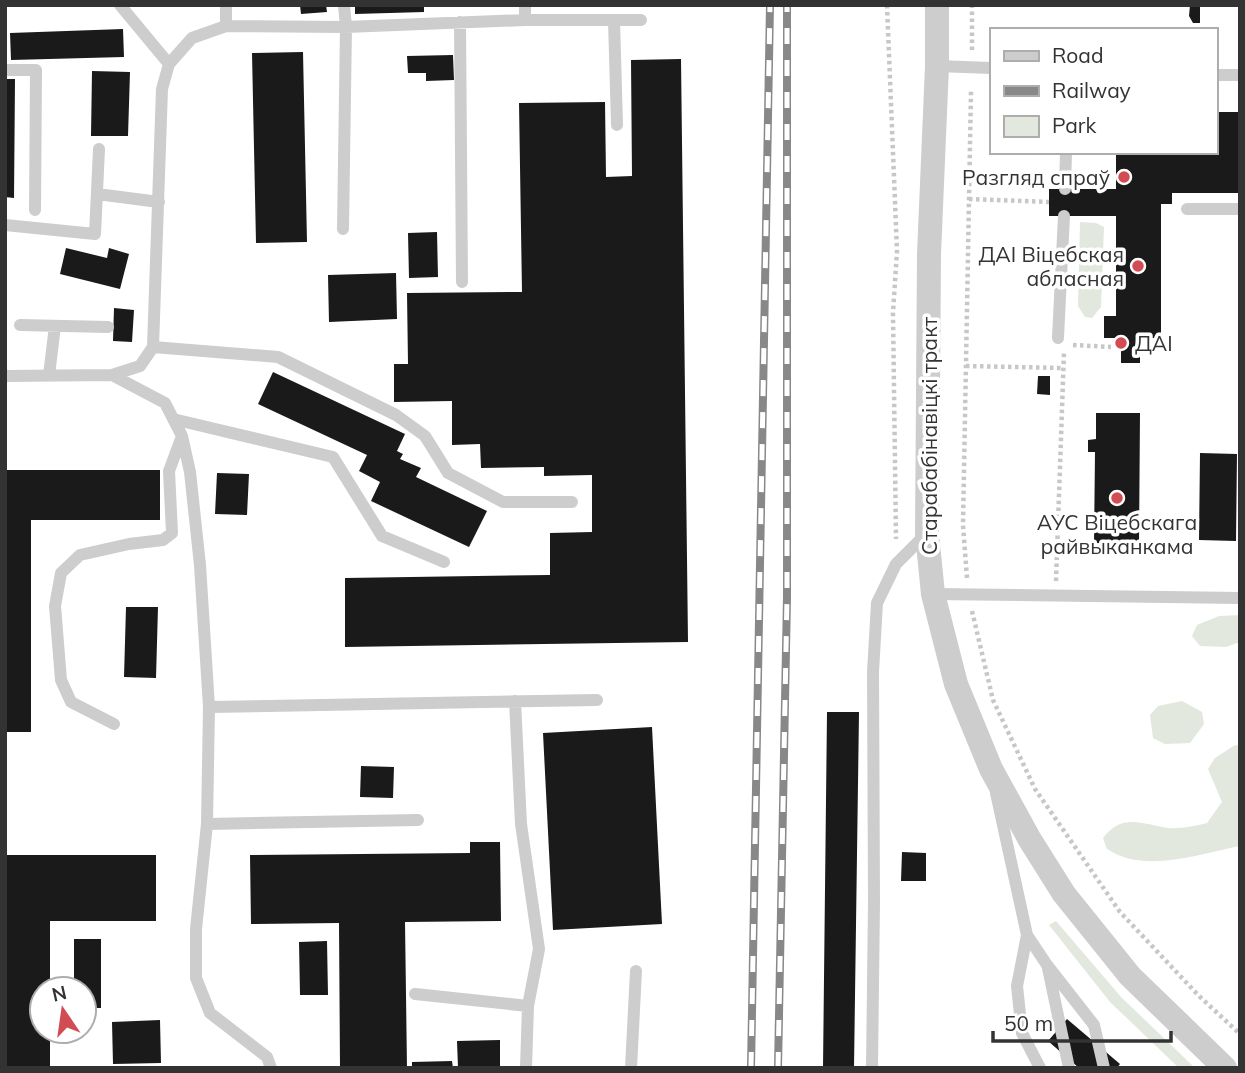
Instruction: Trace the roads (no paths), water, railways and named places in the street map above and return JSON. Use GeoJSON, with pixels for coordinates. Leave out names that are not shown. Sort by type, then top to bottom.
{"type":"FeatureCollection","features":[{"type":"Feature","properties":{"kind":"street","name":"Старабабінавіцкі тракт"},"geometry":{"type":"LineString","coordinates":[[937,5],[929,254],[927,534],[933,594],[956,684],[991,769],[1064,894],[1130,976],[1225,1068]]}},
{"type":"Feature","properties":{"kind":"lane"},"geometry":{"type":"LineString","coordinates":[[120,5],[169,64]]}},
{"type":"Feature","properties":{"kind":"lane"},"geometry":{"type":"LineString","coordinates":[[226,5],[226,26]]}},
{"type":"Feature","properties":{"kind":"lane"},"geometry":{"type":"LineString","coordinates":[[343,229],[344,5]]}},
{"type":"Feature","properties":{"kind":"lane"},"geometry":{"type":"LineString","coordinates":[[524,20],[526,5]]}},
{"type":"Feature","properties":{"kind":"lane"},"geometry":{"type":"LineString","coordinates":[[5,376],[112,375],[140,366],[153,347],[162,89],[169,64],[192,38],[226,26],[346,27],[524,20],[640,20]]}},
{"type":"Feature","properties":{"kind":"lane"},"geometry":{"type":"LineString","coordinates":[[614,20],[617,125]]}},
{"type":"Feature","properties":{"kind":"lane"},"geometry":{"type":"LineString","coordinates":[[460,22],[461,282]]}},
{"type":"Feature","properties":{"kind":"lane"},"geometry":{"type":"LineString","coordinates":[[937,66],[990,68]]}},
{"type":"Feature","properties":{"kind":"lane"},"geometry":{"type":"LineString","coordinates":[[5,71],[36,70],[35,209]]}},
{"type":"Feature","properties":{"kind":"lane"},"geometry":{"type":"LineString","coordinates":[[1217,75],[1240,75]]}},
{"type":"Feature","properties":{"kind":"lane"},"geometry":{"type":"LineString","coordinates":[[5,225],[95,234],[99,149]]}},
{"type":"Feature","properties":{"kind":"lane"},"geometry":{"type":"LineString","coordinates":[[1065,189],[1066,154]]}},
{"type":"Feature","properties":{"kind":"lane"},"geometry":{"type":"LineString","coordinates":[[97,194],[159,202]]}},
{"type":"Feature","properties":{"kind":"lane"},"geometry":{"type":"LineString","coordinates":[[1187,209],[1240,209]]}},
{"type":"Feature","properties":{"kind":"lane"},"geometry":{"type":"LineString","coordinates":[[1058,338],[1064,216]]}},
{"type":"Feature","properties":{"kind":"lane"},"geometry":{"type":"LineString","coordinates":[[20,325],[108,327]]}},
{"type":"Feature","properties":{"kind":"lane"},"geometry":{"type":"LineString","coordinates":[[50,375],[55,326]]}},
{"type":"Feature","properties":{"kind":"lane"},"geometry":{"type":"LineString","coordinates":[[153,347],[278,357],[396,415],[425,436],[448,473],[503,502],[572,502]]}},
{"type":"Feature","properties":{"kind":"lane"},"geometry":{"type":"LineString","coordinates":[[112,375],[165,403],[183,436],[190,472],[200,565],[209,707],[207,824],[196,929],[196,978],[210,1013],[267,1057],[271,1068]]}},
{"type":"Feature","properties":{"kind":"lane"},"geometry":{"type":"LineString","coordinates":[[173,419],[333,457],[382,536],[444,562]]}},
{"type":"Feature","properties":{"kind":"lane"},"geometry":{"type":"LineString","coordinates":[[114,724],[71,702],[61,680],[55,606],[61,573],[79,555],[163,540],[172,533],[169,471],[183,436]]}},
{"type":"Feature","properties":{"kind":"lane"},"geometry":{"type":"LineString","coordinates":[[872,1068],[873,672],[877,603],[896,564],[927,534]]}},
{"type":"Feature","properties":{"kind":"lane"},"geometry":{"type":"LineString","coordinates":[[933,594],[1240,598]]}},
{"type":"Feature","properties":{"kind":"lane"},"geometry":{"type":"LineString","coordinates":[[209,707],[597,700]]}},
{"type":"Feature","properties":{"kind":"lane"},"geometry":{"type":"LineString","coordinates":[[515,701],[521,824],[539,949],[528,1006],[526,1068]]}},
{"type":"Feature","properties":{"kind":"lane"},"geometry":{"type":"LineString","coordinates":[[991,769],[1027,935],[1094,1025],[1104,1068]]}},
{"type":"Feature","properties":{"kind":"lane"},"geometry":{"type":"LineString","coordinates":[[207,824],[418,820]]}},
{"type":"Feature","properties":{"kind":"lane"},"geometry":{"type":"LineString","coordinates":[[1027,935],[1017,986],[1022,1033],[1040,1068]]}},
{"type":"Feature","properties":{"kind":"lane"},"geometry":{"type":"LineString","coordinates":[[1048,965],[1069,1068]]}},
{"type":"Feature","properties":{"kind":"lane"},"geometry":{"type":"LineString","coordinates":[[631,1068],[636,971]]}},
{"type":"Feature","properties":{"kind":"lane"},"geometry":{"type":"LineString","coordinates":[[415,994],[528,1006]]}},
{"type":"Feature","properties":{"kind":"railway"},"geometry":{"type":"LineString","coordinates":[[751,1068],[770,5]]}},
{"type":"Feature","properties":{"kind":"railway"},"geometry":{"type":"LineString","coordinates":[[778,1068],[787,597],[787,5]]}},
{"type":"Feature","properties":{"kind":"place","name":"Разгляд спраў"},"geometry":{"type":"Point","coordinates":[1124,177]}},
{"type":"Feature","properties":{"kind":"place","name":"ДАІ Віцебская абласная"},"geometry":{"type":"Point","coordinates":[1138,266]}},
{"type":"Feature","properties":{"kind":"place","name":"ДАІ"},"geometry":{"type":"Point","coordinates":[1121,343]}},
{"type":"Feature","properties":{"kind":"place","name":"АУС Віцебскага райвыканкама"},"geometry":{"type":"Point","coordinates":[1117,498]}}]}
